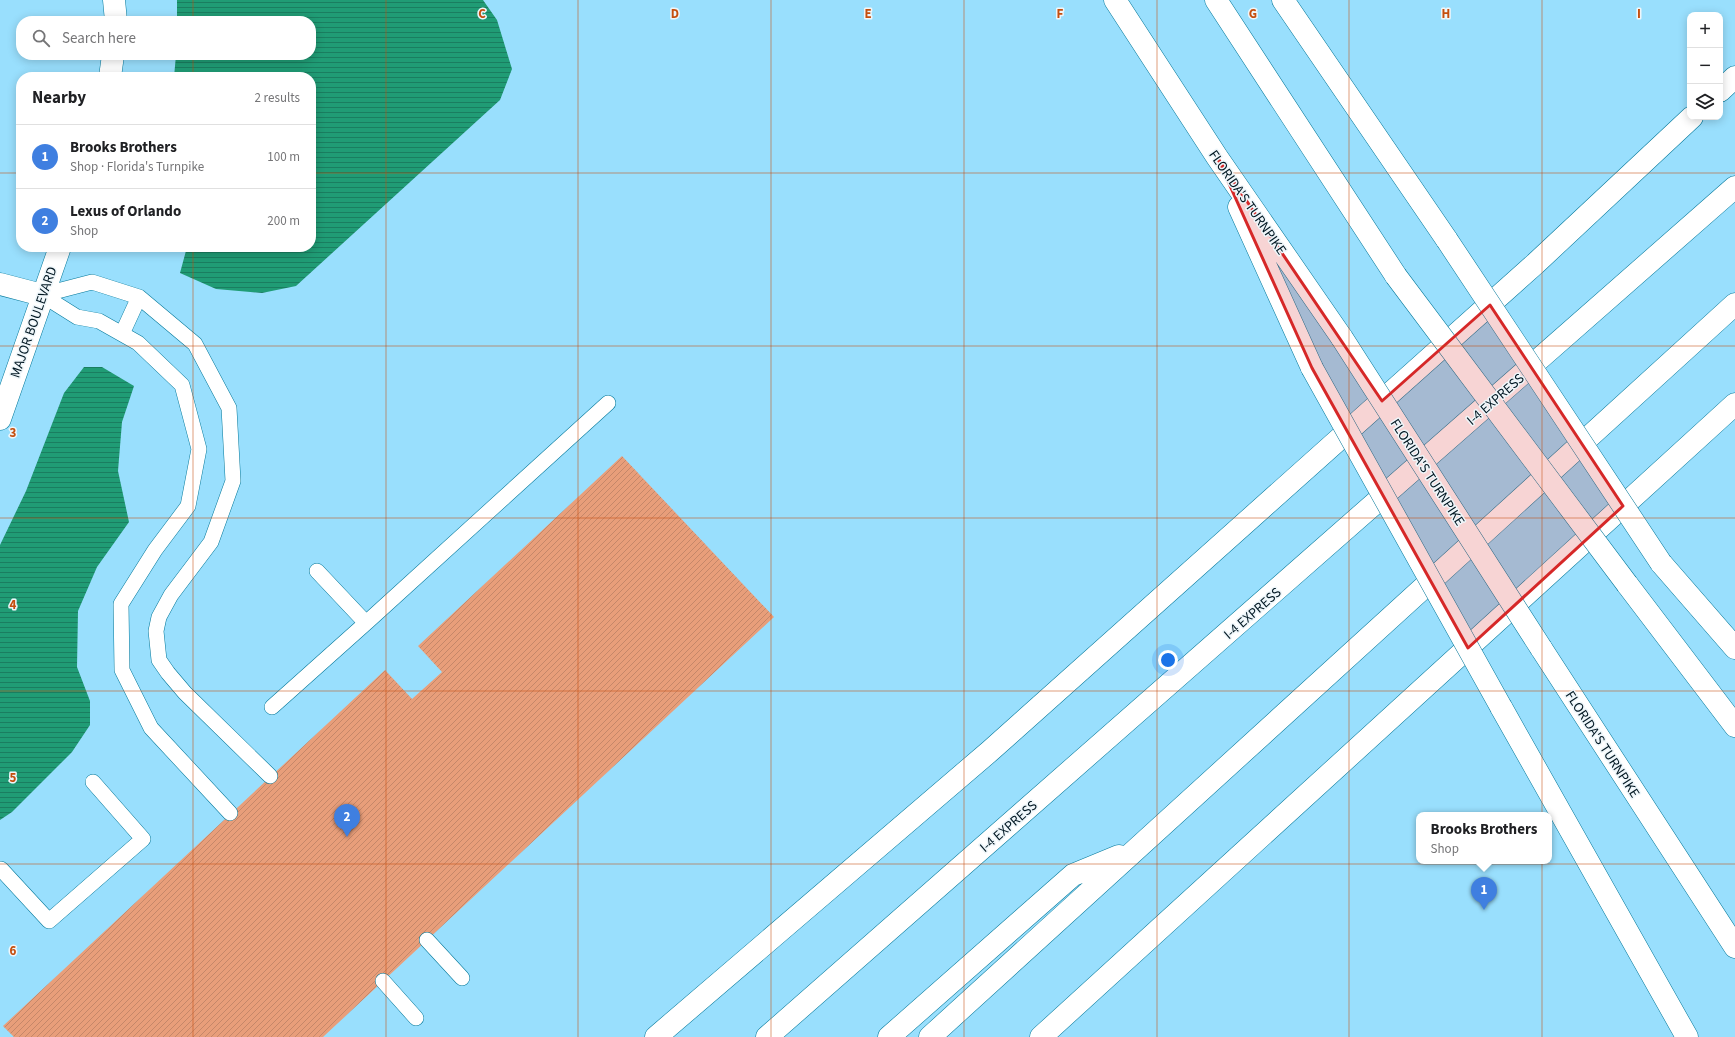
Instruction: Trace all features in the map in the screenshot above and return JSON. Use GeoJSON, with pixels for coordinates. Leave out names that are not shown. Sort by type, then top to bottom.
{"type":"FeatureCollection","features":[{"type":"Feature","properties":{"kind":"main road"},"geometry":{"type":"LineString","coordinates":[[114,0],[116,16]]}},
{"type":"Feature","properties":{"kind":"main road","name":"FLORIDA'S TURNPIKE"},"geometry":{"type":"LineString","coordinates":[[1115,0],[1217,157],[1342,338],[1735,947]]}},
{"type":"Feature","properties":{"kind":"main road"},"geometry":{"type":"LineString","coordinates":[[1216,0],[1396,276],[1735,726]]}},
{"type":"Feature","properties":{"kind":"main road"},"geometry":{"type":"LineString","coordinates":[[1283,0],[1446,240],[1661,563],[1735,648]]}},
{"type":"Feature","properties":{"kind":"main road"},"geometry":{"type":"LineString","coordinates":[[111,72],[112,60]]}},
{"type":"Feature","properties":{"kind":"main road"},"geometry":{"type":"LineString","coordinates":[[1723,88],[1735,76]]}},
{"type":"Feature","properties":{"kind":"main road"},"geometry":{"type":"LineString","coordinates":[[656,1037],[990,751],[1535,264],[1689,120]]}},
{"type":"Feature","properties":{"kind":"main road"},"geometry":{"type":"LineString","coordinates":[[1217,157],[1312,368],[1687,1037]]}},
{"type":"Feature","properties":{"kind":"main road","name":"I-4 EXPRESS"},"geometry":{"type":"LineString","coordinates":[[769,1037],[1735,187]]}},
{"type":"Feature","properties":{"kind":"main road","name":"MAJOR BOULEVARD"},"geometry":{"type":"LineString","coordinates":[[0,420],[58,252]]}},
{"type":"Feature","properties":{"kind":"main road"},"geometry":{"type":"LineString","coordinates":[[0,284],[42,295]]}},
{"type":"Feature","properties":{"kind":"main road"},"geometry":{"type":"LineString","coordinates":[[930,1037],[1735,304]]}},
{"type":"Feature","properties":{"kind":"main road"},"geometry":{"type":"LineString","coordinates":[[1041,1037],[1735,404]]}},
{"type":"Feature","properties":{"kind":"main road"},"geometry":{"type":"LineString","coordinates":[[889,1037],[1073,875],[1134,850]]}},
{"type":"Feature","properties":{"kind":"lane"},"geometry":{"type":"LineString","coordinates":[[42,295],[92,282],[139,297],[195,344],[229,408],[234,481],[211,542],[171,595],[159,617],[156,631],[159,660],[168,674],[185,693],[270,776]]}},
{"type":"Feature","properties":{"kind":"lane"},"geometry":{"type":"LineString","coordinates":[[42,295],[77,317],[99,321],[138,342],[182,385],[199,449],[188,506],[155,550],[121,604],[122,670],[151,728],[230,813]]}},
{"type":"Feature","properties":{"kind":"lane"},"geometry":{"type":"LineString","coordinates":[[122,334],[139,297]]}},
{"type":"Feature","properties":{"kind":"lane"},"geometry":{"type":"LineString","coordinates":[[272,707],[608,403]]}},
{"type":"Feature","properties":{"kind":"lane"},"geometry":{"type":"LineString","coordinates":[[317,571],[366,623]]}},
{"type":"Feature","properties":{"kind":"lane"},"geometry":{"type":"LineString","coordinates":[[1,869],[49,921],[143,839],[93,782]]}},
{"type":"Feature","properties":{"kind":"lane"},"geometry":{"type":"LineString","coordinates":[[427,940],[462,978]]}},
{"type":"Feature","properties":{"kind":"lane"},"geometry":{"type":"LineString","coordinates":[[383,981],[416,1018]]}},
{"type":"Feature","properties":{"kind":"highlighted area"},"geometry":{"type":"Polygon","coordinates":[[[1217,157],[1382,401],[1490,305],[1623,506],[1468,648],[1312,368],[1217,157]]]}},
{"type":"Feature","properties":{"kind":"shaded area"},"geometry":{"type":"Polygon","coordinates":[[[177,0],[483,0],[497,20],[512,69],[500,100],[296,286],[262,293],[216,289],[180,273],[186,252],[316,252],[316,72],[174,72],[176,60],[316,60],[316,16],[177,16],[177,0]]]}},
{"type":"Feature","properties":{"kind":"shaded area"},"geometry":{"type":"Polygon","coordinates":[[[84,367],[102,367],[134,386],[122,422],[118,471],[129,522],[97,567],[78,611],[77,667],[90,701],[90,725],[72,752],[12,812],[0,820],[0,545],[26,491],[64,393],[84,367]]]}},
{"type":"Feature","properties":{"kind":"building"},"geometry":{"type":"Polygon","coordinates":[[[622,456],[774,617],[323,1037],[14,1037],[3,1026],[385,670],[412,699],[442,672],[418,646],[622,456]]]}},
{"type":"Feature","properties":{"kind":"place","name":"Lexus of Orlando"},"geometry":{"type":"Point","coordinates":[347,837]}},
{"type":"Feature","properties":{"kind":"place","name":"Brooks Brothers"},"geometry":{"type":"Point","coordinates":[1484,910]}}]}
